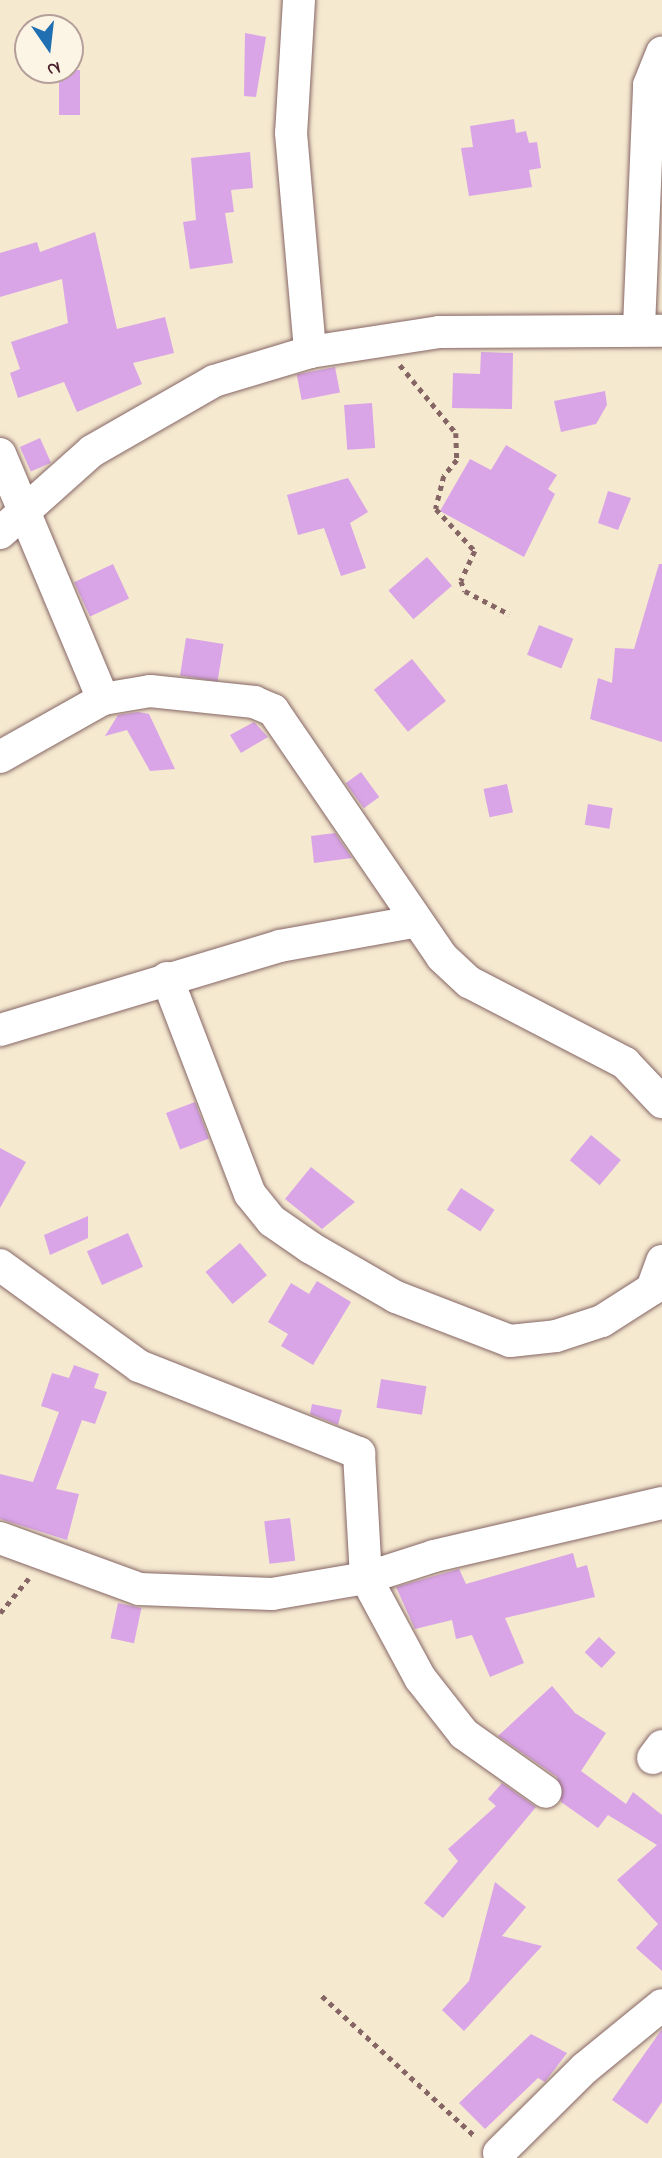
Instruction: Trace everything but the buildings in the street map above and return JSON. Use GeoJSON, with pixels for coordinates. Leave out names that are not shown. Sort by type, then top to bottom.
{"type":"FeatureCollection","features":[{"type":"Feature","properties":{"kind":"street"},"geometry":{"type":"LineString","coordinates":[[299,0],[291,134],[310,352]]}},
{"type":"Feature","properties":{"kind":"street"},"geometry":{"type":"LineString","coordinates":[[11,522],[92,451],[169,405],[214,381],[310,352],[439,331],[650,329],[649,85],[662,52]]}},
{"type":"Feature","properties":{"kind":"street"},"geometry":{"type":"LineString","coordinates":[[0,454],[11,522],[103,699]]}},
{"type":"Feature","properties":{"kind":"street"},"geometry":{"type":"LineString","coordinates":[[0,757],[103,699],[179,693],[254,702],[273,710],[414,922],[469,982],[593,1044],[625,1063],[662,1102]]}},
{"type":"Feature","properties":{"kind":"street"},"geometry":{"type":"LineString","coordinates":[[0,1030],[280,946],[414,922]]}},
{"type":"Feature","properties":{"kind":"street"},"geometry":{"type":"LineString","coordinates":[[167,978],[250,1194],[272,1221],[311,1248],[396,1297],[510,1341],[556,1336],[602,1321],[652,1289],[662,1261]]}},
{"type":"Feature","properties":{"kind":"street"},"geometry":{"type":"LineString","coordinates":[[0,1265],[139,1366],[359,1453],[366,1578],[443,1711],[464,1734],[546,1792]]}},
{"type":"Feature","properties":{"kind":"street"},"geometry":{"type":"LineString","coordinates":[[0,1538],[139,1588],[272,1594],[366,1578],[434,1556],[662,1503]]}},
{"type":"Feature","properties":{"kind":"street"},"geometry":{"type":"LineString","coordinates":[[499,2153],[585,2068],[662,2006]]}},
{"type":"Feature","properties":{"kind":"path"},"geometry":{"type":"LineString","coordinates":[[372,344],[402,367],[456,433],[457,460],[444,476],[436,509],[475,551],[461,581],[465,591],[509,614]]}},
{"type":"Feature","properties":{"kind":"path"},"geometry":{"type":"LineString","coordinates":[[0,1613],[44,1553]]}},
{"type":"Feature","properties":{"kind":"path"},"geometry":{"type":"LineString","coordinates":[[322,1996],[499,2153]]}}]}
